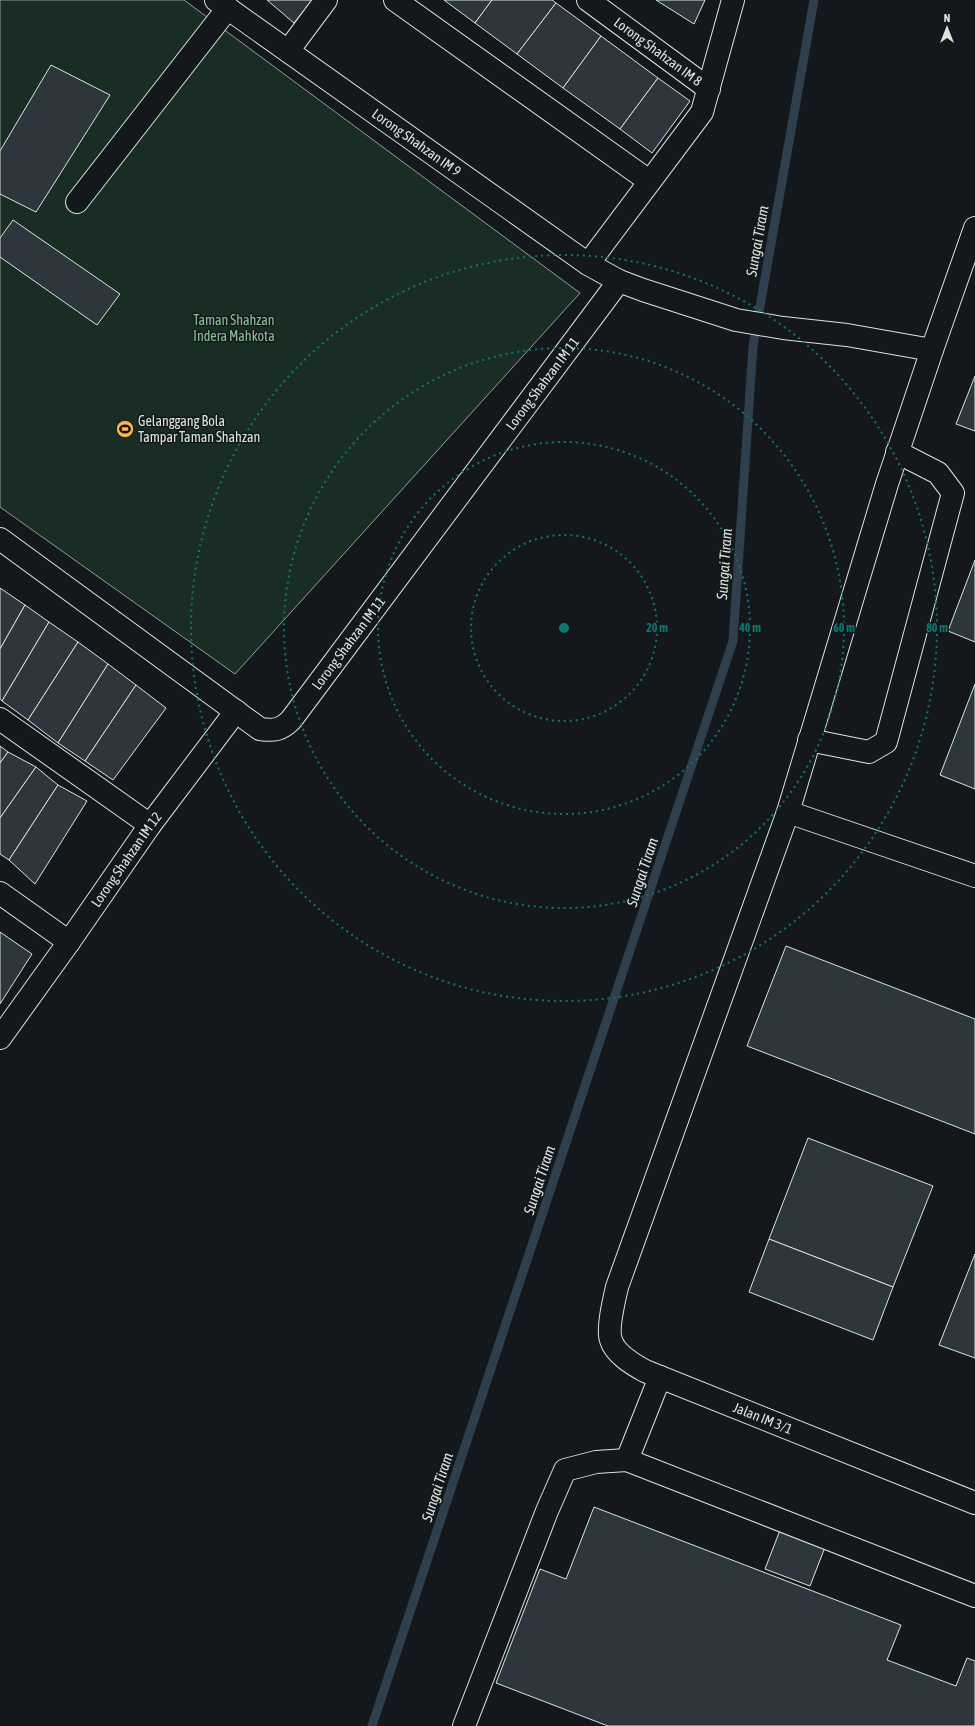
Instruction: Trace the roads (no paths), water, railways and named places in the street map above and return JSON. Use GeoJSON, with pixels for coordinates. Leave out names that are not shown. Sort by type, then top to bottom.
{"type":"FeatureCollection","features":[{"type":"Feature","properties":{"kind":"street"},"geometry":{"type":"LineString","coordinates":[[288,51],[326,0]]}},
{"type":"Feature","properties":{"kind":"street"},"geometry":{"type":"LineString","coordinates":[[395,0],[649,181]]}},
{"type":"Feature","properties":{"kind":"street","name":"Lorong Shahzan IM 8"},"geometry":{"type":"LineString","coordinates":[[588,0],[709,89]]}},
{"type":"Feature","properties":{"kind":"street"},"geometry":{"type":"LineString","coordinates":[[588,264],[702,112],[733,0]]}},
{"type":"Feature","properties":{"kind":"street"},"geometry":{"type":"LineString","coordinates":[[77,202],[222,4]]}},
{"type":"Feature","properties":{"kind":"street","name":"Lorong Shahzan IM 9"},"geometry":{"type":"LineString","coordinates":[[222,4],[588,264],[619,281],[736,320],[783,328],[847,335],[932,350]]}},
{"type":"Feature","properties":{"kind":"street","name":"Jalan IM 3/1"},"geometry":{"type":"LineString","coordinates":[[975,228],[897,452],[788,812],[617,1287],[610,1315],[610,1340],[624,1359],[645,1372],[975,1503]]}},
{"type":"Feature","properties":{"kind":"street","name":"Lorong Shahzan IM 11"},"geometry":{"type":"LineString","coordinates":[[0,539],[260,729],[272,731],[283,728],[292,720],[619,281]]}},
{"type":"Feature","properties":{"kind":"street"},"geometry":{"type":"LineString","coordinates":[[809,740],[870,752],[886,742],[953,493],[938,473],[897,452]]}},
{"type":"Feature","properties":{"kind":"street","name":"Lorong Shahzan IM 12"},"geometry":{"type":"LineString","coordinates":[[0,1038],[150,826],[236,711]]}},
{"type":"Feature","properties":{"kind":"street"},"geometry":{"type":"LineString","coordinates":[[0,719],[150,826]]}},
{"type":"Feature","properties":{"kind":"street"},"geometry":{"type":"LineString","coordinates":[[788,812],[975,876]]}},
{"type":"Feature","properties":{"kind":"street"},"geometry":{"type":"LineString","coordinates":[[0,893],[69,942]]}},
{"type":"Feature","properties":{"kind":"street"},"geometry":{"type":"LineString","coordinates":[[627,1460],[660,1377]]}},
{"type":"Feature","properties":{"kind":"street"},"geometry":{"type":"LineString","coordinates":[[464,1726],[547,1511],[566,1470],[596,1462],[627,1460],[975,1596]]}},
{"type":"Feature","properties":{"kind":"waterway","name":"Sungai Tiram"},"geometry":{"type":"LineString","coordinates":[[372,1726],[733,641],[753,346],[814,0]]}},
{"type":"Feature","properties":{"kind":"place","name":"Gelanggang Bola Tampar Taman Shahzan"},"geometry":{"type":"Point","coordinates":[125,429]}},
{"type":"Feature","properties":{"kind":"park label","name":"Taman Shahzan Indera Mahkota"},"geometry":{"type":"Point","coordinates":[234,328]}}]}
